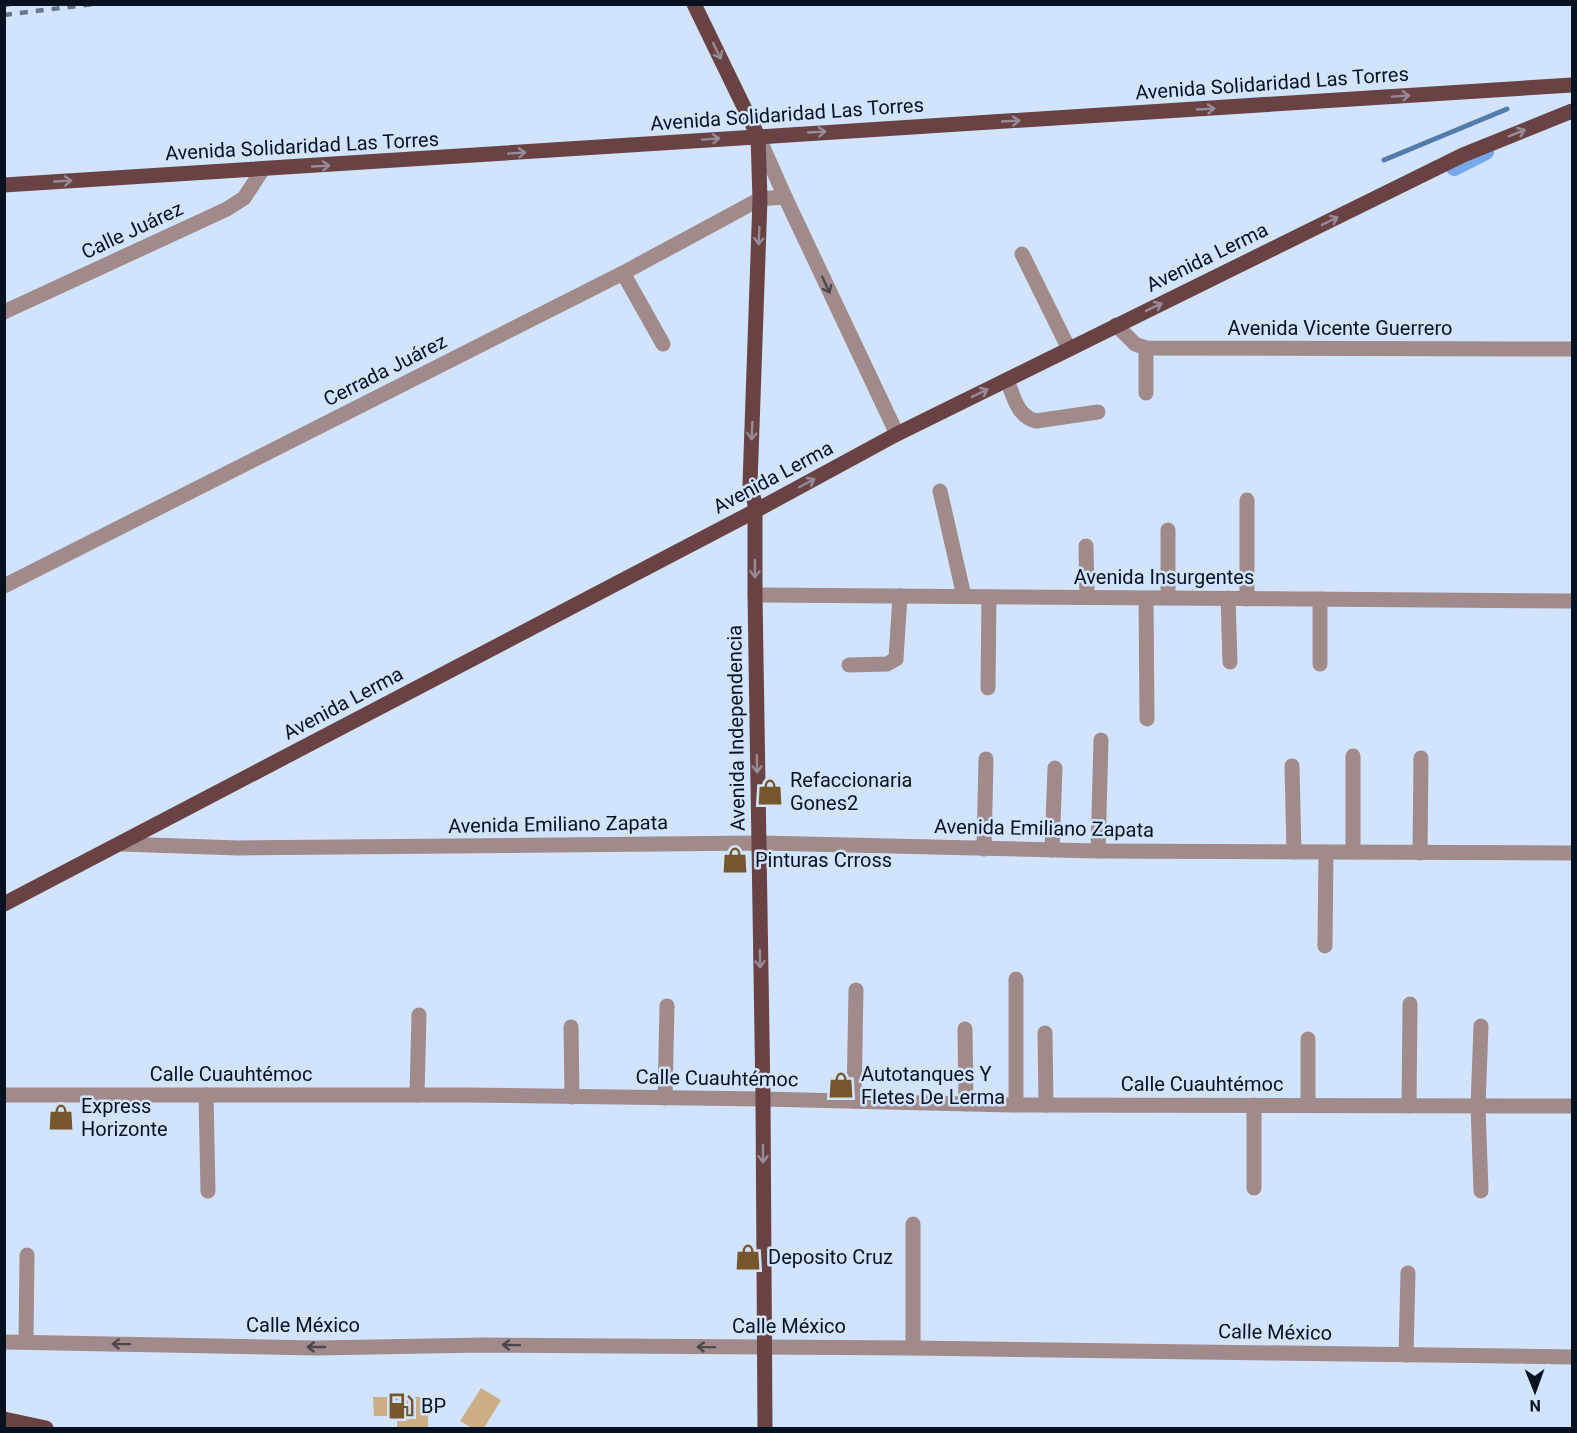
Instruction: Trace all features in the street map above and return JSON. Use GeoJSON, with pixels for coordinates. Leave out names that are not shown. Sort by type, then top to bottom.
{"type":"FeatureCollection","features":[{"type":"Feature","properties":{"kind":"main road","name":"Avenida Independencia"},"geometry":{"type":"LineString","coordinates":[[694,4],[758,136],[760,199],[750,484],[755,507],[765,1428]]}},
{"type":"Feature","properties":{"kind":"main road","name":"Avenida Solidaridad Las Torres"},"geometry":{"type":"LineString","coordinates":[[4,185],[1572,85]]}},
{"type":"Feature","properties":{"kind":"main road","name":"Avenida Lerma"},"geometry":{"type":"LineString","coordinates":[[4,904],[755,507],[893,425],[1007,380],[1463,155],[1572,111]]}},
{"type":"Feature","properties":{"kind":"main road"},"geometry":{"type":"LineString","coordinates":[[4,1419],[46,1428]]}},
{"type":"Feature","properties":{"kind":"street","name":"Avenida Independencia"},"geometry":{"type":"LineString","coordinates":[[758,136],[893,425]]}},
{"type":"Feature","properties":{"kind":"street","name":"Calle Juárez"},"geometry":{"type":"LineString","coordinates":[[4,312],[228,209],[244,198],[263,169]]}},
{"type":"Feature","properties":{"kind":"street","name":"Cerrada Juárez"},"geometry":{"type":"LineString","coordinates":[[4,586],[623,273],[760,199],[785,197]]}},
{"type":"Feature","properties":{"kind":"street"},"geometry":{"type":"LineString","coordinates":[[1022,254],[1069,349]]}},
{"type":"Feature","properties":{"kind":"street"},"geometry":{"type":"LineString","coordinates":[[623,273],[663,344]]}},
{"type":"Feature","properties":{"kind":"street"},"geometry":{"type":"LineString","coordinates":[[1116,325],[1135,344],[1146,348],[1146,393]]}},
{"type":"Feature","properties":{"kind":"street","name":"Avenida Vicente Guerrero"},"geometry":{"type":"LineString","coordinates":[[1146,348],[1572,350]]}},
{"type":"Feature","properties":{"kind":"street"},"geometry":{"type":"LineString","coordinates":[[1007,380],[1020,413],[1027,419],[1036,421],[1098,411]]}},
{"type":"Feature","properties":{"kind":"street"},"geometry":{"type":"LineString","coordinates":[[940,491],[964,596]]}},
{"type":"Feature","properties":{"kind":"street"},"geometry":{"type":"LineString","coordinates":[[1247,500],[1247,599]]}},
{"type":"Feature","properties":{"kind":"street"},"geometry":{"type":"LineString","coordinates":[[1168,530],[1168,598]]}},
{"type":"Feature","properties":{"kind":"street"},"geometry":{"type":"LineString","coordinates":[[1086,546],[1087,597]]}},
{"type":"Feature","properties":{"kind":"street","name":"Avenida Insurgentes"},"geometry":{"type":"LineString","coordinates":[[755,595],[1572,601]]}},
{"type":"Feature","properties":{"kind":"street"},"geometry":{"type":"LineString","coordinates":[[849,665],[887,664],[896,659],[900,596]]}},
{"type":"Feature","properties":{"kind":"street"},"geometry":{"type":"LineString","coordinates":[[988,597],[988,688]]}},
{"type":"Feature","properties":{"kind":"street"},"geometry":{"type":"LineString","coordinates":[[1146,598],[1147,719]]}},
{"type":"Feature","properties":{"kind":"street"},"geometry":{"type":"LineString","coordinates":[[1228,598],[1230,662]]}},
{"type":"Feature","properties":{"kind":"street"},"geometry":{"type":"LineString","coordinates":[[1320,599],[1320,663]]}},
{"type":"Feature","properties":{"kind":"street"},"geometry":{"type":"LineString","coordinates":[[1098,851],[1101,740]]}},
{"type":"Feature","properties":{"kind":"street"},"geometry":{"type":"LineString","coordinates":[[1353,756],[1353,852]]}},
{"type":"Feature","properties":{"kind":"street"},"geometry":{"type":"LineString","coordinates":[[1420,853],[1421,758]]}},
{"type":"Feature","properties":{"kind":"street"},"geometry":{"type":"LineString","coordinates":[[984,849],[986,759]]}},
{"type":"Feature","properties":{"kind":"street"},"geometry":{"type":"LineString","coordinates":[[1292,766],[1294,852]]}},
{"type":"Feature","properties":{"kind":"street"},"geometry":{"type":"LineString","coordinates":[[1052,850],[1055,768]]}},
{"type":"Feature","properties":{"kind":"street","name":"Avenida Emiliano Zapata"},"geometry":{"type":"LineString","coordinates":[[120,844],[239,848],[758,843],[1098,851],[1572,853]]}},
{"type":"Feature","properties":{"kind":"street"},"geometry":{"type":"LineString","coordinates":[[1325,946],[1326,852]]}},
{"type":"Feature","properties":{"kind":"street"},"geometry":{"type":"LineString","coordinates":[[1016,980],[1016,1105]]}},
{"type":"Feature","properties":{"kind":"street"},"geometry":{"type":"LineString","coordinates":[[854,1101],[856,990]]}},
{"type":"Feature","properties":{"kind":"street"},"geometry":{"type":"LineString","coordinates":[[1409,1106],[1410,1004]]}},
{"type":"Feature","properties":{"kind":"street"},"geometry":{"type":"LineString","coordinates":[[665,1098],[667,1006]]}},
{"type":"Feature","properties":{"kind":"street"},"geometry":{"type":"LineString","coordinates":[[417,1095],[418,1015]]}},
{"type":"Feature","properties":{"kind":"street"},"geometry":{"type":"LineString","coordinates":[[1481,1026],[1478,1106],[1481,1191]]}},
{"type":"Feature","properties":{"kind":"street"},"geometry":{"type":"LineString","coordinates":[[571,1027],[572,1096]]}},
{"type":"Feature","properties":{"kind":"street"},"geometry":{"type":"LineString","coordinates":[[964,1029],[966,1104]]}},
{"type":"Feature","properties":{"kind":"street"},"geometry":{"type":"LineString","coordinates":[[1045,1033],[1046,1105]]}},
{"type":"Feature","properties":{"kind":"street"},"geometry":{"type":"LineString","coordinates":[[1308,1039],[1308,1105]]}},
{"type":"Feature","properties":{"kind":"street","name":"Calle Cuauhtémoc"},"geometry":{"type":"LineString","coordinates":[[4,1095],[572,1096],[1016,1105],[1572,1106]]}},
{"type":"Feature","properties":{"kind":"street"},"geometry":{"type":"LineString","coordinates":[[206,1095],[208,1191]]}},
{"type":"Feature","properties":{"kind":"street"},"geometry":{"type":"LineString","coordinates":[[1254,1105],[1254,1188]]}},
{"type":"Feature","properties":{"kind":"street"},"geometry":{"type":"LineString","coordinates":[[913,1224],[914,1348]]}},
{"type":"Feature","properties":{"kind":"street"},"geometry":{"type":"LineString","coordinates":[[26,1342],[27,1255]]}},
{"type":"Feature","properties":{"kind":"street"},"geometry":{"type":"LineString","coordinates":[[1406,1355],[1408,1273]]}},
{"type":"Feature","properties":{"kind":"street","name":"Calle México"},"geometry":{"type":"LineString","coordinates":[[4,1342],[316,1348],[485,1345],[914,1348],[1572,1357]]}},
{"type":"Feature","properties":{"kind":"building","name":"BP"},"geometry":{"type":"Polygon","coordinates":[[[481,1388],[501,1400],[484,1428],[472,1428],[460,1421],[481,1388]]]}},
{"type":"Feature","properties":{"kind":"building","name":"BP"},"geometry":{"type":"Polygon","coordinates":[[[373,1397],[428,1397],[428,1428],[397,1428],[397,1416],[374,1416],[373,1397]]]}},
{"type":"Feature","properties":{"kind":"waterway"},"geometry":{"type":"LineString","coordinates":[[1384,160],[1507,109]]}},
{"type":"Feature","properties":{"kind":"waterway"},"geometry":{"type":"LineString","coordinates":[[1454,168],[1486,152]]}},
{"type":"Feature","properties":{"kind":"railway"},"geometry":{"type":"LineString","coordinates":[[4,5],[10,4]]}},
{"type":"Feature","properties":{"kind":"railway"},"geometry":{"type":"LineString","coordinates":[[4,15],[93,4]]}},
{"type":"Feature","properties":{"kind":"place","name":"Refaccionaria Gones2"},"geometry":{"type":"Point","coordinates":[770,792]}},
{"type":"Feature","properties":{"kind":"place","name":"Pinturas Crross"},"geometry":{"type":"Point","coordinates":[735,860]}},
{"type":"Feature","properties":{"kind":"place","name":"Autotanques Y Fletes De Lerma"},"geometry":{"type":"Point","coordinates":[841,1085]}},
{"type":"Feature","properties":{"kind":"place","name":"Express Horizonte"},"geometry":{"type":"Point","coordinates":[61,1117]}},
{"type":"Feature","properties":{"kind":"place","name":"Deposito Cruz"},"geometry":{"type":"Point","coordinates":[748,1257]}},
{"type":"Feature","properties":{"kind":"place","name":"BP"},"geometry":{"type":"Point","coordinates":[401,1406]}}]}
